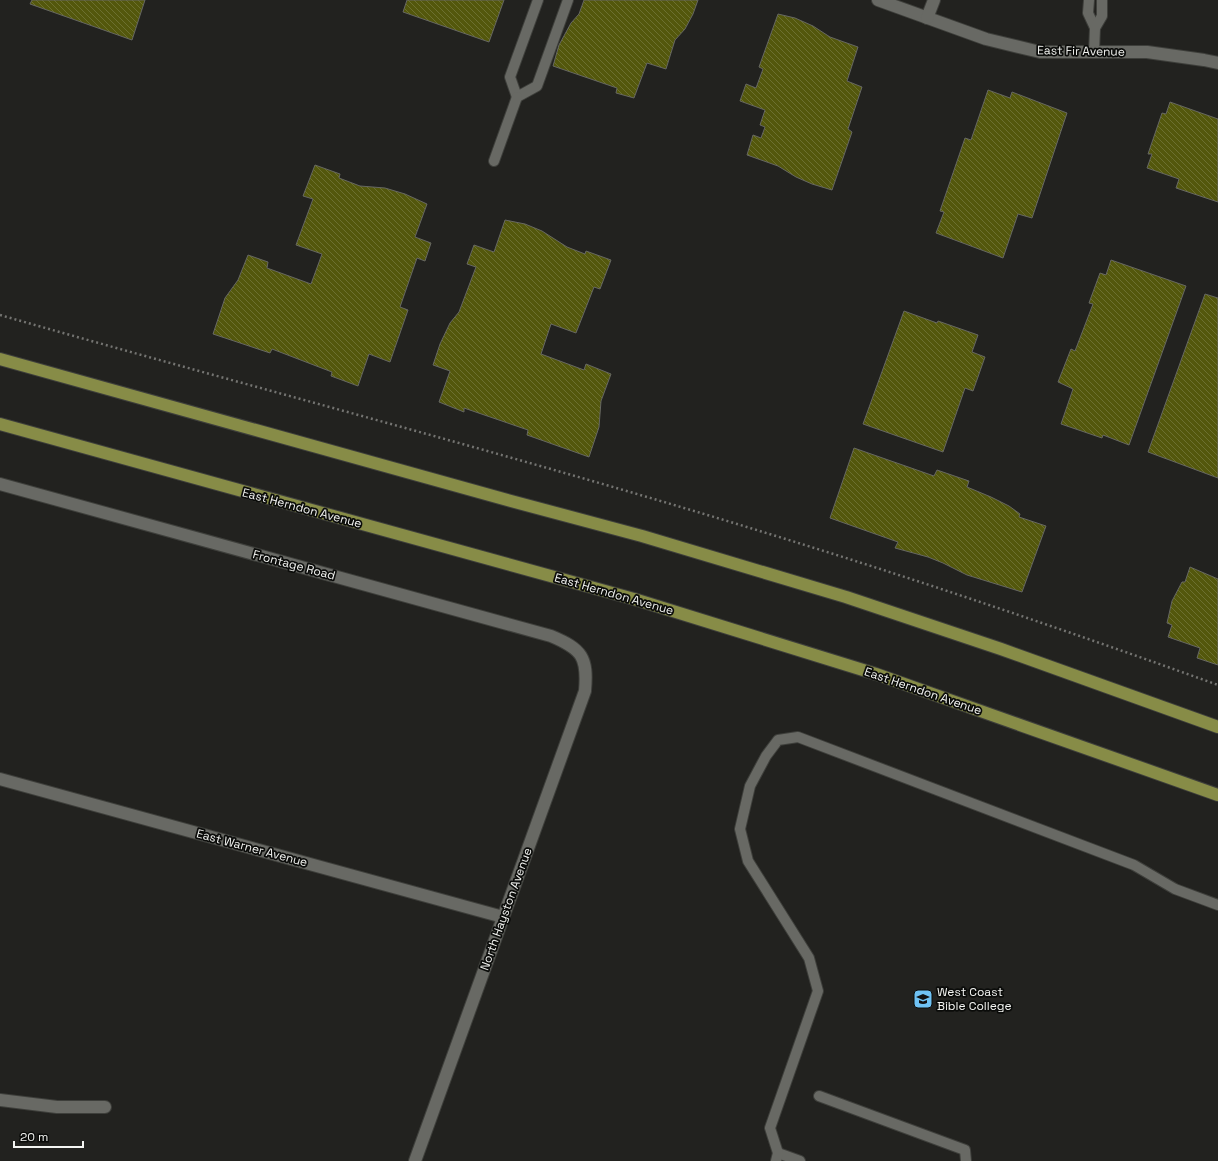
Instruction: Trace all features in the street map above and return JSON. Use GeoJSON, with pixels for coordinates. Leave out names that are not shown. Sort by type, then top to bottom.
{"type":"FeatureCollection","features":[{"type":"Feature","properties":{"kind":"main road"},"geometry":{"type":"LineString","coordinates":[[0,358],[642,536],[846,597],[1001,649],[1218,727]]}},
{"type":"Feature","properties":{"kind":"main road","name":"East Herndon Avenue"},"geometry":{"type":"LineString","coordinates":[[0,424],[649,604],[876,674],[1218,795]]}},
{"type":"Feature","properties":{"kind":"street","name":"East Fir Avenue"},"geometry":{"type":"LineString","coordinates":[[878,0],[986,39],[1040,52],[1147,52],[1218,63]]}},
{"type":"Feature","properties":{"kind":"street"},"geometry":{"type":"LineString","coordinates":[[928,18],[934,0]]}},
{"type":"Feature","properties":{"kind":"street","name":"Frontage Road"},"geometry":{"type":"LineString","coordinates":[[0,484],[551,636],[569,644],[582,656]]}},
{"type":"Feature","properties":{"kind":"street","name":"North Hayston Avenue"},"geometry":{"type":"LineString","coordinates":[[415,1161],[585,691],[586,674],[582,656]]}},
{"type":"Feature","properties":{"kind":"street","name":"East Warner Avenue"},"geometry":{"type":"LineString","coordinates":[[0,779],[503,916]]}},
{"type":"Feature","properties":{"kind":"street"},"geometry":{"type":"LineString","coordinates":[[0,1100],[57,1107],[105,1107]]}},
{"type":"Feature","properties":{"kind":"lane"},"geometry":{"type":"LineString","coordinates":[[494,161],[517,97],[510,77],[538,0]]}},
{"type":"Feature","properties":{"kind":"lane"},"geometry":{"type":"LineString","coordinates":[[517,97],[537,86],[568,0]]}},
{"type":"Feature","properties":{"kind":"lane"},"geometry":{"type":"LineString","coordinates":[[1089,0],[1088,13],[1095,28],[1094,52]]}},
{"type":"Feature","properties":{"kind":"lane"},"geometry":{"type":"LineString","coordinates":[[1095,28],[1102,16],[1102,0]]}},
{"type":"Feature","properties":{"kind":"lane"},"geometry":{"type":"LineString","coordinates":[[800,1161],[777,1157],[770,1128],[818,991],[809,958],[748,861],[740,829],[750,786],[766,756],[778,740],[798,737],[1134,865],[1175,889],[1218,905]]}},
{"type":"Feature","properties":{"kind":"lane"},"geometry":{"type":"LineString","coordinates":[[819,1096],[965,1150],[966,1161]]}},
{"type":"Feature","properties":{"kind":"path"},"geometry":{"type":"LineString","coordinates":[[0,315],[124,351],[521,460],[763,532],[972,599],[1218,685]]}},
{"type":"Feature","properties":{"kind":"building"},"geometry":{"type":"Polygon","coordinates":[[[32,0],[145,0],[132,40],[30,4],[32,0]]]}},
{"type":"Feature","properties":{"kind":"building"},"geometry":{"type":"Polygon","coordinates":[[[407,0],[504,0],[489,42],[403,12],[407,0]]]}},
{"type":"Feature","properties":{"kind":"building"},"geometry":{"type":"Polygon","coordinates":[[[584,0],[698,0],[685,29],[675,40],[666,69],[647,63],[634,98],[616,93],[617,88],[553,66],[559,45],[571,23],[579,14],[584,0]]]}},
{"type":"Feature","properties":{"kind":"building"},"geometry":{"type":"Polygon","coordinates":[[[778,14],[795,18],[813,26],[830,37],[858,47],[847,81],[862,87],[848,129],[852,132],[832,190],[812,184],[796,177],[778,166],[747,155],[753,135],[761,138],[765,127],[760,125],[765,110],[740,101],[746,84],[756,88],[763,69],[759,67],[778,14]]]}},
{"type":"Feature","properties":{"kind":"building"},"geometry":{"type":"Polygon","coordinates":[[[988,90],[1010,98],[1012,92],[1067,113],[1032,218],[1018,214],[1003,258],[936,233],[944,212],[940,211],[965,138],[971,140],[988,90]]]}},
{"type":"Feature","properties":{"kind":"building"},"geometry":{"type":"Polygon","coordinates":[[[1170,102],[1218,119],[1218,202],[1176,188],[1179,179],[1147,168],[1152,154],[1148,154],[1162,113],[1166,114],[1170,102]]]}},
{"type":"Feature","properties":{"kind":"building"},"geometry":{"type":"Polygon","coordinates":[[[315,165],[340,174],[339,178],[360,186],[385,188],[405,194],[427,204],[415,237],[431,243],[425,261],[417,258],[400,307],[408,310],[390,362],[369,354],[358,386],[331,376],[332,372],[272,349],[270,353],[213,334],[225,298],[238,280],[248,255],[268,262],[267,268],[311,284],[322,254],[296,245],[313,199],[303,196],[315,165]]]}},
{"type":"Feature","properties":{"kind":"building"},"geometry":{"type":"Polygon","coordinates":[[[505,220],[525,224],[542,231],[567,247],[585,254],[586,251],[611,260],[600,289],[594,287],[576,333],[551,324],[541,354],[584,370],[586,364],[611,374],[601,401],[599,427],[589,457],[527,435],[528,430],[464,408],[464,412],[439,402],[450,371],[433,365],[440,344],[450,323],[459,312],[476,267],[467,264],[474,245],[494,252],[505,220]]]}},
{"type":"Feature","properties":{"kind":"building"},"geometry":{"type":"Polygon","coordinates":[[[1111,260],[1186,286],[1129,445],[1103,435],[1102,438],[1061,424],[1073,389],[1058,382],[1071,349],[1075,351],[1093,304],[1089,303],[1100,273],[1106,275],[1111,260]]]}},
{"type":"Feature","properties":{"kind":"building"},"geometry":{"type":"Polygon","coordinates":[[[1205,294],[1218,298],[1218,478],[1148,452],[1205,294]]]}},
{"type":"Feature","properties":{"kind":"building"},"geometry":{"type":"Polygon","coordinates":[[[904,311],[937,323],[938,321],[978,335],[972,352],[985,357],[973,391],[965,388],[943,452],[863,424],[904,311]]]}},
{"type":"Feature","properties":{"kind":"building"},"geometry":{"type":"Polygon","coordinates":[[[854,448],[934,476],[937,470],[969,481],[967,487],[1009,506],[1020,514],[1019,517],[1046,526],[1022,592],[967,575],[928,557],[895,548],[898,542],[830,518],[854,448]]]}},
{"type":"Feature","properties":{"kind":"building"},"geometry":{"type":"Polygon","coordinates":[[[1190,567],[1218,579],[1218,665],[1197,658],[1200,648],[1168,637],[1172,625],[1167,623],[1172,601],[1182,582],[1185,582],[1190,567]]]}},
{"type":"Feature","properties":{"kind":"place","name":"West Coast Bible College"},"geometry":{"type":"Point","coordinates":[923,999]}}]}
